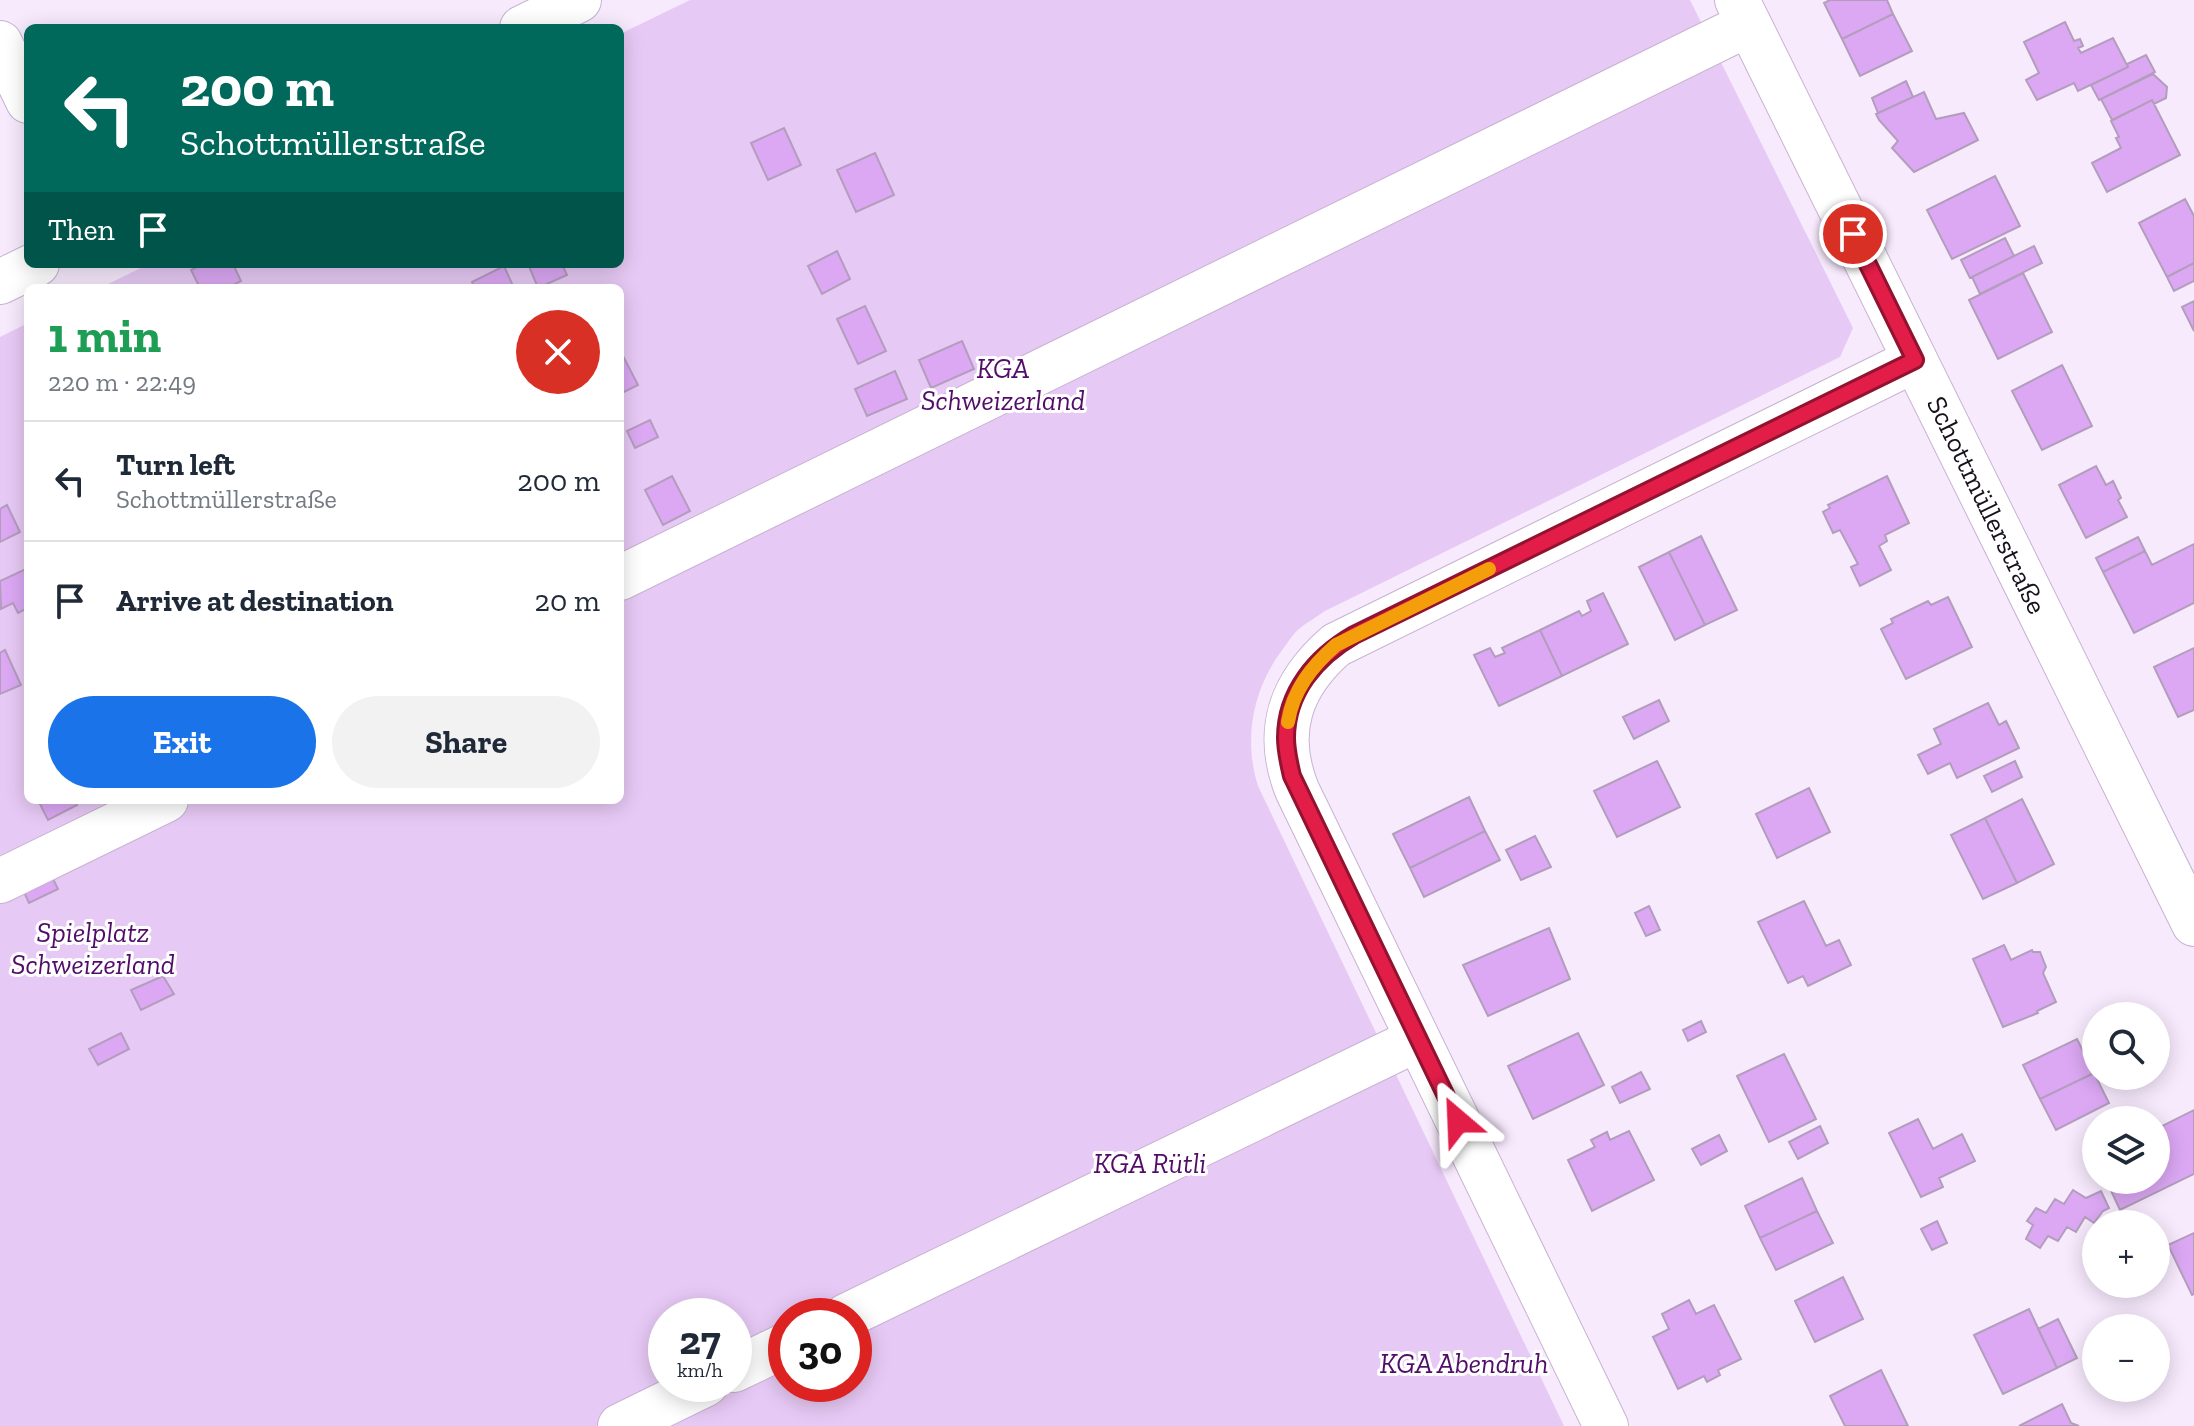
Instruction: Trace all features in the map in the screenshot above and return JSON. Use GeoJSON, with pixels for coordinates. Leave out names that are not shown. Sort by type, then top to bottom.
{"type":"FeatureCollection","features":[{"type":"Feature","properties":{"kind":"street"},"geometry":{"type":"LineString","coordinates":[[530,24],[579,0]]}},
{"type":"Feature","properties":{"kind":"street"},"geometry":{"type":"LineString","coordinates":[[624,576],[1743,12]]}},
{"type":"Feature","properties":{"kind":"street","name":"Schottmüllerstraße"},"geometry":{"type":"LineString","coordinates":[[1743,12],[2194,924]]}},
{"type":"Feature","properties":{"kind":"street"},"geometry":{"type":"LineString","coordinates":[[0,43],[24,93]]}},
{"type":"Feature","properties":{"kind":"street"},"geometry":{"type":"LineString","coordinates":[[0,282],[29,268]]}},
{"type":"Feature","properties":{"kind":"street"},"geometry":{"type":"LineString","coordinates":[[1606,1426],[1292,776],[1286,736],[1289,715],[1296,693],[1307,674],[1336,645],[1915,360]]}},
{"type":"Feature","properties":{"kind":"street"},"geometry":{"type":"LineString","coordinates":[[0,881],[158,804]]}},
{"type":"Feature","properties":{"kind":"street"},"geometry":{"type":"LineString","coordinates":[[872,1303],[1418,1039]]}},
{"type":"Feature","properties":{"kind":"street"},"geometry":{"type":"LineString","coordinates":[[620,1426],[669,1402]]}},
{"type":"Feature","properties":{"kind":"green space","name":"KGA Schweizerland"},"geometry":{"type":"Polygon","coordinates":[[[690,0],[1690,0],[1853,328],[1840,357],[1325,611],[1297,631],[1273,664],[1258,697],[1251,732],[1258,786],[1564,1426],[0,1426],[0,337],[24,325],[24,804],[624,804],[624,284],[108,284],[141,268],[624,268],[624,32],[690,0]]]}},
{"type":"Feature","properties":{"kind":"building"},"geometry":{"type":"Polygon","coordinates":[[[1830,0],[1887,0],[1893,14],[1842,39],[1824,3],[1830,0]]]}},
{"type":"Feature","properties":{"kind":"building"},"geometry":{"type":"Polygon","coordinates":[[[1893,14],[1912,51],[1860,76],[1842,39],[1893,14]]]}},
{"type":"Feature","properties":{"kind":"building"},"geometry":{"type":"Polygon","coordinates":[[[2065,22],[2074,41],[2080,39],[2083,46],[2078,48],[2081,53],[2113,38],[2128,67],[2078,91],[2074,83],[2037,100],[2026,80],[2039,73],[2024,42],[2065,22]]]}},
{"type":"Feature","properties":{"kind":"building"},"geometry":{"type":"Polygon","coordinates":[[[2146,55],[2155,72],[2099,100],[2091,85],[2146,55]]]}},
{"type":"Feature","properties":{"kind":"building"},"geometry":{"type":"Polygon","coordinates":[[[2153,74],[2167,87],[2166,98],[2154,104],[2152,100],[2112,120],[2101,99],[2153,74]]]}},
{"type":"Feature","properties":{"kind":"building"},"geometry":{"type":"Polygon","coordinates":[[[1906,81],[1913,97],[1878,113],[1872,98],[1906,81]]]}},
{"type":"Feature","properties":{"kind":"building"},"geometry":{"type":"Polygon","coordinates":[[[1924,92],[1936,119],[1964,113],[1978,140],[1914,172],[1892,148],[1898,141],[1876,114],[1924,92]]]}},
{"type":"Feature","properties":{"kind":"building"},"geometry":{"type":"Polygon","coordinates":[[[2152,100],[2180,155],[2107,192],[2092,163],[2121,148],[2111,121],[2152,100]]]}},
{"type":"Feature","properties":{"kind":"building"},"geometry":{"type":"Polygon","coordinates":[[[784,128],[801,165],[768,180],[751,143],[784,128]]]}},
{"type":"Feature","properties":{"kind":"building"},"geometry":{"type":"Polygon","coordinates":[[[875,153],[894,195],[856,212],[837,170],[875,153]]]}},
{"type":"Feature","properties":{"kind":"building"},"geometry":{"type":"Polygon","coordinates":[[[1995,176],[2020,226],[1952,259],[1927,210],[1995,176]]]}},
{"type":"Feature","properties":{"kind":"building"},"geometry":{"type":"Polygon","coordinates":[[[2185,199],[2194,216],[2194,263],[2167,277],[2139,223],[2185,199]]]}},
{"type":"Feature","properties":{"kind":"building"},"geometry":{"type":"Polygon","coordinates":[[[2005,238],[2014,256],[1970,278],[1961,260],[2005,238]]]}},
{"type":"Feature","properties":{"kind":"building"},"geometry":{"type":"Polygon","coordinates":[[[2034,246],[2042,263],[1980,294],[1972,277],[2034,246]]]}},
{"type":"Feature","properties":{"kind":"building"},"geometry":{"type":"Polygon","coordinates":[[[837,251],[850,279],[822,294],[808,266],[837,251]]]}},
{"type":"Feature","properties":{"kind":"building"},"geometry":{"type":"Polygon","coordinates":[[[2194,263],[2194,281],[2174,291],[2167,277],[2194,263]]]}},
{"type":"Feature","properties":{"kind":"building"},"geometry":{"type":"Polygon","coordinates":[[[235,268],[241,281],[235,284],[198,284],[191,270],[235,268]]]}},
{"type":"Feature","properties":{"kind":"building"},"geometry":{"type":"Polygon","coordinates":[[[505,268],[512,284],[473,284],[505,268]]]}},
{"type":"Feature","properties":{"kind":"building"},"geometry":{"type":"Polygon","coordinates":[[[530,268],[564,268],[567,275],[547,284],[536,284],[530,268]]]}},
{"type":"Feature","properties":{"kind":"building"},"geometry":{"type":"Polygon","coordinates":[[[2023,273],[2052,332],[1998,359],[1969,300],[2023,273]]]}},
{"type":"Feature","properties":{"kind":"building"},"geometry":{"type":"Polygon","coordinates":[[[2194,301],[2194,331],[2182,307],[2194,301]]]}},
{"type":"Feature","properties":{"kind":"building"},"geometry":{"type":"Polygon","coordinates":[[[865,306],[886,351],[858,364],[837,319],[865,306]]]}},
{"type":"Feature","properties":{"kind":"building"},"geometry":{"type":"Polygon","coordinates":[[[962,341],[974,369],[931,388],[919,360],[962,341]]]}},
{"type":"Feature","properties":{"kind":"building"},"geometry":{"type":"Polygon","coordinates":[[[624,358],[638,385],[624,392],[624,358]]]}},
{"type":"Feature","properties":{"kind":"building"},"geometry":{"type":"Polygon","coordinates":[[[2062,365],[2092,426],[2042,450],[2012,391],[2062,365]]]}},
{"type":"Feature","properties":{"kind":"building"},"geometry":{"type":"Polygon","coordinates":[[[895,371],[907,399],[867,416],[855,389],[895,371]]]}},
{"type":"Feature","properties":{"kind":"building"},"geometry":{"type":"Polygon","coordinates":[[[650,420],[658,437],[635,448],[627,431],[650,420]]]}},
{"type":"Feature","properties":{"kind":"building"},"geometry":{"type":"Polygon","coordinates":[[[2096,466],[2106,485],[2113,481],[2127,517],[2086,538],[2059,485],[2096,466]]]}},
{"type":"Feature","properties":{"kind":"building"},"geometry":{"type":"Polygon","coordinates":[[[672,476],[690,511],[663,525],[645,490],[672,476]]]}},
{"type":"Feature","properties":{"kind":"building"},"geometry":{"type":"Polygon","coordinates":[[[1887,476],[1909,523],[1885,535],[1887,541],[1879,546],[1891,570],[1860,586],[1851,567],[1858,564],[1840,530],[1833,533],[1823,512],[1830,508],[1828,505],[1887,476]]]}},
{"type":"Feature","properties":{"kind":"building"},"geometry":{"type":"Polygon","coordinates":[[[7,505],[20,532],[0,542],[0,509],[7,505]]]}},
{"type":"Feature","properties":{"kind":"building"},"geometry":{"type":"Polygon","coordinates":[[[1701,536],[1737,610],[1705,625],[1669,552],[1701,536]]]}},
{"type":"Feature","properties":{"kind":"building"},"geometry":{"type":"Polygon","coordinates":[[[2138,537],[2145,551],[2103,572],[2096,558],[2138,537]]]}},
{"type":"Feature","properties":{"kind":"building"},"geometry":{"type":"Polygon","coordinates":[[[2194,544],[2194,603],[2134,633],[2103,572],[2145,551],[2152,565],[2194,544]]]}},
{"type":"Feature","properties":{"kind":"building"},"geometry":{"type":"Polygon","coordinates":[[[1669,552],[1705,625],[1675,640],[1639,567],[1669,552]]]}},
{"type":"Feature","properties":{"kind":"building"},"geometry":{"type":"Polygon","coordinates":[[[24,570],[24,610],[18,613],[13,603],[1,609],[0,581],[24,570]]]}},
{"type":"Feature","properties":{"kind":"building"},"geometry":{"type":"Polygon","coordinates":[[[1603,593],[1628,644],[1562,676],[1540,630],[1579,611],[1582,616],[1591,611],[1587,601],[1603,593]]]}},
{"type":"Feature","properties":{"kind":"building"},"geometry":{"type":"Polygon","coordinates":[[[1948,597],[1972,647],[1906,679],[1881,629],[1893,623],[1891,619],[1928,601],[1931,605],[1948,597]]]}},
{"type":"Feature","properties":{"kind":"building"},"geometry":{"type":"Polygon","coordinates":[[[1540,630],[1562,676],[1499,706],[1474,655],[1490,648],[1495,657],[1505,653],[1502,648],[1540,630]]]}},
{"type":"Feature","properties":{"kind":"building"},"geometry":{"type":"Polygon","coordinates":[[[2194,648],[2194,710],[2178,717],[2154,667],[2194,648]]]}},
{"type":"Feature","properties":{"kind":"building"},"geometry":{"type":"Polygon","coordinates":[[[5,650],[21,685],[0,694],[0,653],[5,650]]]}},
{"type":"Feature","properties":{"kind":"building"},"geometry":{"type":"Polygon","coordinates":[[[1659,700],[1669,721],[1634,739],[1623,717],[1659,700]]]}},
{"type":"Feature","properties":{"kind":"building"},"geometry":{"type":"Polygon","coordinates":[[[1988,703],[1999,725],[2006,721],[2019,748],[1957,778],[1950,763],[1928,774],[1918,755],[1941,744],[1934,729],[1988,703]]]}},
{"type":"Feature","properties":{"kind":"building"},"geometry":{"type":"Polygon","coordinates":[[[1657,761],[1680,807],[1617,837],[1594,791],[1657,761]]]}},
{"type":"Feature","properties":{"kind":"building"},"geometry":{"type":"Polygon","coordinates":[[[2015,761],[2022,777],[1992,792],[1984,776],[2015,761]]]}},
{"type":"Feature","properties":{"kind":"building"},"geometry":{"type":"Polygon","coordinates":[[[1809,788],[1830,832],[1777,858],[1756,814],[1809,788]]]}},
{"type":"Feature","properties":{"kind":"building"},"geometry":{"type":"Polygon","coordinates":[[[1469,797],[1485,831],[1410,868],[1393,834],[1469,797]]]}},
{"type":"Feature","properties":{"kind":"building"},"geometry":{"type":"Polygon","coordinates":[[[2022,799],[2054,864],[2017,883],[1985,818],[2022,799]]]}},
{"type":"Feature","properties":{"kind":"building"},"geometry":{"type":"Polygon","coordinates":[[[40,804],[77,805],[48,820],[40,804]]]}},
{"type":"Feature","properties":{"kind":"building"},"geometry":{"type":"Polygon","coordinates":[[[1985,818],[2017,883],[1983,899],[1951,835],[1985,818]]]}},
{"type":"Feature","properties":{"kind":"building"},"geometry":{"type":"Polygon","coordinates":[[[1485,831],[1500,860],[1424,897],[1410,868],[1485,831]]]}},
{"type":"Feature","properties":{"kind":"building"},"geometry":{"type":"Polygon","coordinates":[[[1535,836],[1551,867],[1521,880],[1506,850],[1535,836]]]}},
{"type":"Feature","properties":{"kind":"building"},"geometry":{"type":"Polygon","coordinates":[[[52,877],[58,889],[29,903],[23,890],[52,877]]]}},
{"type":"Feature","properties":{"kind":"building"},"geometry":{"type":"Polygon","coordinates":[[[1804,901],[1826,946],[1839,940],[1851,965],[1808,986],[1803,976],[1788,983],[1758,922],[1804,901]]]}},
{"type":"Feature","properties":{"kind":"building"},"geometry":{"type":"Polygon","coordinates":[[[1649,906],[1660,930],[1646,936],[1635,913],[1649,906]]]}},
{"type":"Feature","properties":{"kind":"building"},"geometry":{"type":"Polygon","coordinates":[[[1549,928],[1570,979],[1488,1016],[1463,965],[1549,928]]]}},
{"type":"Feature","properties":{"kind":"building"},"geometry":{"type":"Polygon","coordinates":[[[2004,945],[2011,960],[2032,950],[2040,952],[2046,967],[2043,973],[2056,1002],[2003,1027],[1973,959],[2004,945]]]}},
{"type":"Feature","properties":{"kind":"building"},"geometry":{"type":"Polygon","coordinates":[[[163,976],[174,994],[141,1010],[131,990],[163,976]]]}},
{"type":"Feature","properties":{"kind":"building"},"geometry":{"type":"Polygon","coordinates":[[[1701,1021],[1706,1032],[1688,1041],[1683,1030],[1701,1021]]]}},
{"type":"Feature","properties":{"kind":"building"},"geometry":{"type":"Polygon","coordinates":[[[121,1033],[129,1049],[98,1065],[89,1049],[121,1033]]]}},
{"type":"Feature","properties":{"kind":"building"},"geometry":{"type":"Polygon","coordinates":[[[1578,1033],[1604,1085],[1533,1119],[1508,1066],[1578,1033]]]}},
{"type":"Feature","properties":{"kind":"building"},"geometry":{"type":"Polygon","coordinates":[[[2077,1039],[2082,1049],[2082,1079],[2040,1099],[2023,1065],[2077,1039]]]}},
{"type":"Feature","properties":{"kind":"building"},"geometry":{"type":"Polygon","coordinates":[[[1784,1054],[1816,1119],[1769,1142],[1737,1076],[1784,1054]]]}},
{"type":"Feature","properties":{"kind":"building"},"geometry":{"type":"Polygon","coordinates":[[[1641,1072],[1650,1089],[1620,1103],[1612,1087],[1641,1072]]]}},
{"type":"Feature","properties":{"kind":"building"},"geometry":{"type":"Polygon","coordinates":[[[2082,1079],[2082,1090],[2102,1090],[2109,1103],[2082,1106],[2082,1117],[2056,1130],[2040,1099],[2082,1079]]]}},
{"type":"Feature","properties":{"kind":"building"},"geometry":{"type":"Polygon","coordinates":[[[2194,1110],[2194,1174],[2170,1186],[2170,1122],[2194,1110]]]}},
{"type":"Feature","properties":{"kind":"building"},"geometry":{"type":"Polygon","coordinates":[[[1918,1119],[1933,1149],[1962,1134],[1975,1161],[1939,1178],[1943,1187],[1921,1197],[1889,1133],[1918,1119]]]}},
{"type":"Feature","properties":{"kind":"building"},"geometry":{"type":"Polygon","coordinates":[[[1820,1126],[1828,1143],[1798,1159],[1789,1142],[1820,1126]]]}},
{"type":"Feature","properties":{"kind":"building"},"geometry":{"type":"Polygon","coordinates":[[[1629,1131],[1654,1180],[1592,1211],[1568,1160],[1595,1147],[1591,1140],[1607,1132],[1610,1140],[1629,1131]]]}},
{"type":"Feature","properties":{"kind":"building"},"geometry":{"type":"Polygon","coordinates":[[[1719,1135],[1727,1151],[1701,1165],[1692,1149],[1719,1135]]]}},
{"type":"Feature","properties":{"kind":"building"},"geometry":{"type":"Polygon","coordinates":[[[1802,1178],[1817,1211],[1760,1238],[1745,1206],[1802,1178]]]}},
{"type":"Feature","properties":{"kind":"building"},"geometry":{"type":"Polygon","coordinates":[[[2073,1190],[2086,1198],[2102,1194],[2109,1208],[2082,1210],[2082,1222],[2076,1232],[2067,1227],[2058,1241],[2048,1236],[2040,1248],[2026,1239],[2033,1225],[2027,1221],[2036,1208],[2046,1213],[2055,1199],[2064,1204],[2073,1190]]]}},
{"type":"Feature","properties":{"kind":"building"},"geometry":{"type":"Polygon","coordinates":[[[2113,1194],[2153,1194],[2120,1210],[2113,1194]]]}},
{"type":"Feature","properties":{"kind":"building"},"geometry":{"type":"Polygon","coordinates":[[[1817,1211],[1833,1243],[1776,1270],[1760,1238],[1817,1211]]]}},
{"type":"Feature","properties":{"kind":"building"},"geometry":{"type":"Polygon","coordinates":[[[1937,1221],[1947,1243],[1932,1250],[1921,1229],[1937,1221]]]}},
{"type":"Feature","properties":{"kind":"building"},"geometry":{"type":"Polygon","coordinates":[[[2194,1233],[2192,1295],[2170,1249],[2170,1244],[2194,1233]]]}},
{"type":"Feature","properties":{"kind":"building"},"geometry":{"type":"Polygon","coordinates":[[[1843,1277],[1863,1319],[1815,1342],[1795,1301],[1843,1277]]]}},
{"type":"Feature","properties":{"kind":"building"},"geometry":{"type":"Polygon","coordinates":[[[1689,1300],[1696,1314],[1714,1305],[1741,1359],[1718,1370],[1720,1375],[1707,1382],[1704,1376],[1678,1389],[1653,1337],[1669,1329],[1662,1314],[1689,1300]]]}},
{"type":"Feature","properties":{"kind":"building"},"geometry":{"type":"Polygon","coordinates":[[[2029,1309],[2057,1368],[2003,1394],[1974,1335],[2029,1309]]]}},
{"type":"Feature","properties":{"kind":"building"},"geometry":{"type":"Polygon","coordinates":[[[2058,1319],[2077,1358],[2057,1368],[2038,1329],[2058,1319]]]}},
{"type":"Feature","properties":{"kind":"building"},"geometry":{"type":"Polygon","coordinates":[[[1881,1370],[1908,1426],[1845,1426],[1830,1396],[1881,1370]]]}},
{"type":"Feature","properties":{"kind":"building"},"geometry":{"type":"Polygon","coordinates":[[[2062,1404],[2071,1423],[2079,1426],[2019,1426],[2062,1404]]]}},
{"type":"Feature","properties":{"kind":"slow traffic"},"geometry":{"type":"LineString","coordinates":[[1288,722],[1296,693],[1307,674],[1336,645],[1489,569]]}},
{"type":"Feature","properties":{"kind":"route"},"geometry":{"type":"LineString","coordinates":[[1458,1121],[1297,790],[1287,754],[1286,736],[1296,693],[1318,661],[1336,645],[1354,635],[1915,360],[1853,234]]}},
{"type":"Feature","properties":{"kind":"park label","name":"Spielplatz Schweizerland"},"geometry":{"type":"Point","coordinates":[93,948]}},
{"type":"Feature","properties":{"kind":"park label","name":"KGA Rütli"},"geometry":{"type":"Point","coordinates":[1150,1163]}},
{"type":"Feature","properties":{"kind":"park label","name":"KGA Abendruh"},"geometry":{"type":"Point","coordinates":[1464,1363]}}]}
